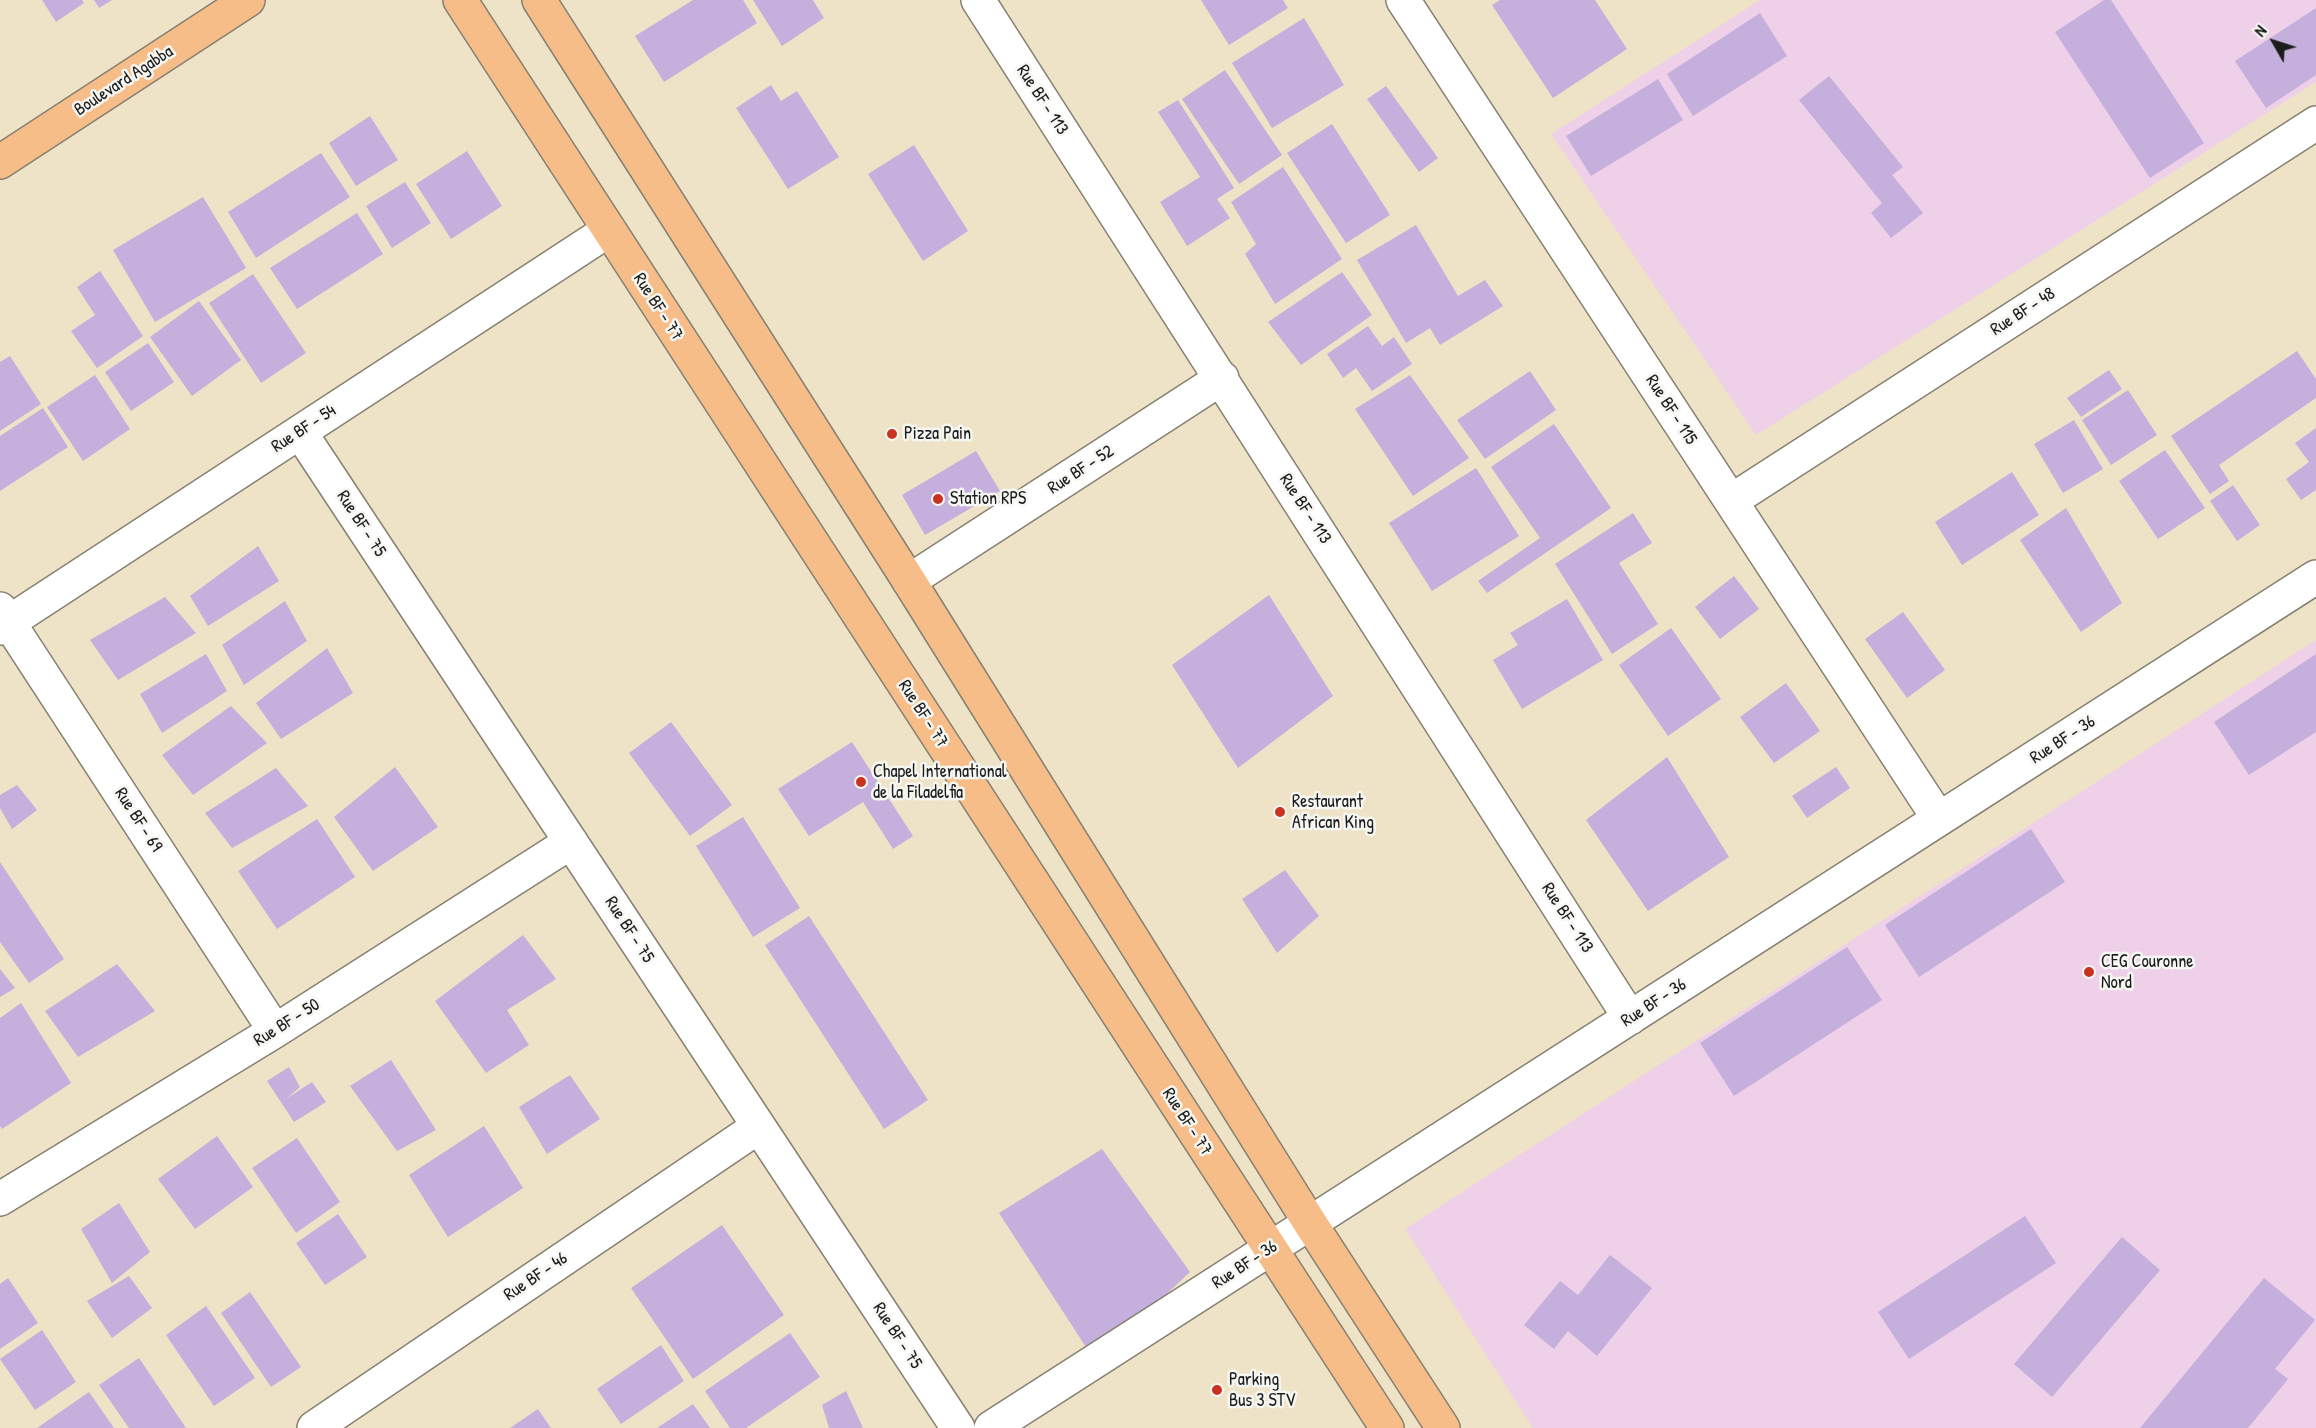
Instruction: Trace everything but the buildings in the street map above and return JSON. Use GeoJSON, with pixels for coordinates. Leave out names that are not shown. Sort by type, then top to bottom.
{"type":"FeatureCollection","features":[{"type":"Feature","properties":{"kind":"main road","name":"Boulevard Agabba"},"geometry":{"type":"LineString","coordinates":[[0,162],[248,0]]}},
{"type":"Feature","properties":{"kind":"main road","name":"Rue BF - 77"},"geometry":{"type":"LineString","coordinates":[[460,0],[1387,1428]]}},
{"type":"Feature","properties":{"kind":"main road"},"geometry":{"type":"LineString","coordinates":[[539,0],[909,581],[1310,1223],[1443,1428]]}},
{"type":"Feature","properties":{"kind":"street","name":"Rue BF - 113"},"geometry":{"type":"LineString","coordinates":[[978,0],[1630,1018]]}},
{"type":"Feature","properties":{"kind":"street","name":"Rue BF - 115"},"geometry":{"type":"LineString","coordinates":[[1403,0],[1939,819]]}},
{"type":"Feature","properties":{"kind":"street","name":"Rue BF - 48"},"geometry":{"type":"LineString","coordinates":[[1731,501],[2316,123]]}},
{"type":"Feature","properties":{"kind":"street","name":"Rue BF - 54"},"geometry":{"type":"LineString","coordinates":[[3,619],[300,432],[609,230]]}},
{"type":"Feature","properties":{"kind":"street","name":"Rue BF - 52"},"geometry":{"type":"LineString","coordinates":[[909,581],[1222,378]]}},
{"type":"Feature","properties":{"kind":"street","name":"Rue BF - 75"},"geometry":{"type":"LineString","coordinates":[[300,432],[958,1428]]}},
{"type":"Feature","properties":{"kind":"street","name":"Rue BF - 36"},"geometry":{"type":"LineString","coordinates":[[991,1428],[2316,578]]}},
{"type":"Feature","properties":{"kind":"street","name":"Rue BF - 69"},"geometry":{"type":"LineString","coordinates":[[3,619],[275,1031]]}},
{"type":"Feature","properties":{"kind":"street","name":"Rue BF - 50"},"geometry":{"type":"LineString","coordinates":[[0,1199],[275,1031],[571,842]]}},
{"type":"Feature","properties":{"kind":"street","name":"Rue BF - 46"},"geometry":{"type":"LineString","coordinates":[[314,1428],[758,1126]]}},
{"type":"Feature","properties":{"kind":"shaded area"},"geometry":{"type":"Polygon","coordinates":[[[1760,0],[2316,0],[2316,82],[1756,435],[1551,134],[1760,0]]]}},
{"type":"Feature","properties":{"kind":"shaded area"},"geometry":{"type":"Polygon","coordinates":[[[2316,640],[2316,1428],[1533,1428],[1405,1229],[2316,640]]]}},
{"type":"Feature","properties":{"kind":"place","name":"Pizza Pain"},"geometry":{"type":"Point","coordinates":[892,434]}},
{"type":"Feature","properties":{"kind":"place","name":"Station RPS"},"geometry":{"type":"Point","coordinates":[938,499]}},
{"type":"Feature","properties":{"kind":"place","name":"Chapel International de la Filadelfia"},"geometry":{"type":"Point","coordinates":[861,782]}},
{"type":"Feature","properties":{"kind":"place","name":"Restaurant African King"},"geometry":{"type":"Point","coordinates":[1280,812]}},
{"type":"Feature","properties":{"kind":"place","name":"CEG Couronne Nord"},"geometry":{"type":"Point","coordinates":[2089,972]}},
{"type":"Feature","properties":{"kind":"place","name":"Parking Bus 3 STV"},"geometry":{"type":"Point","coordinates":[1217,1390]}}]}
